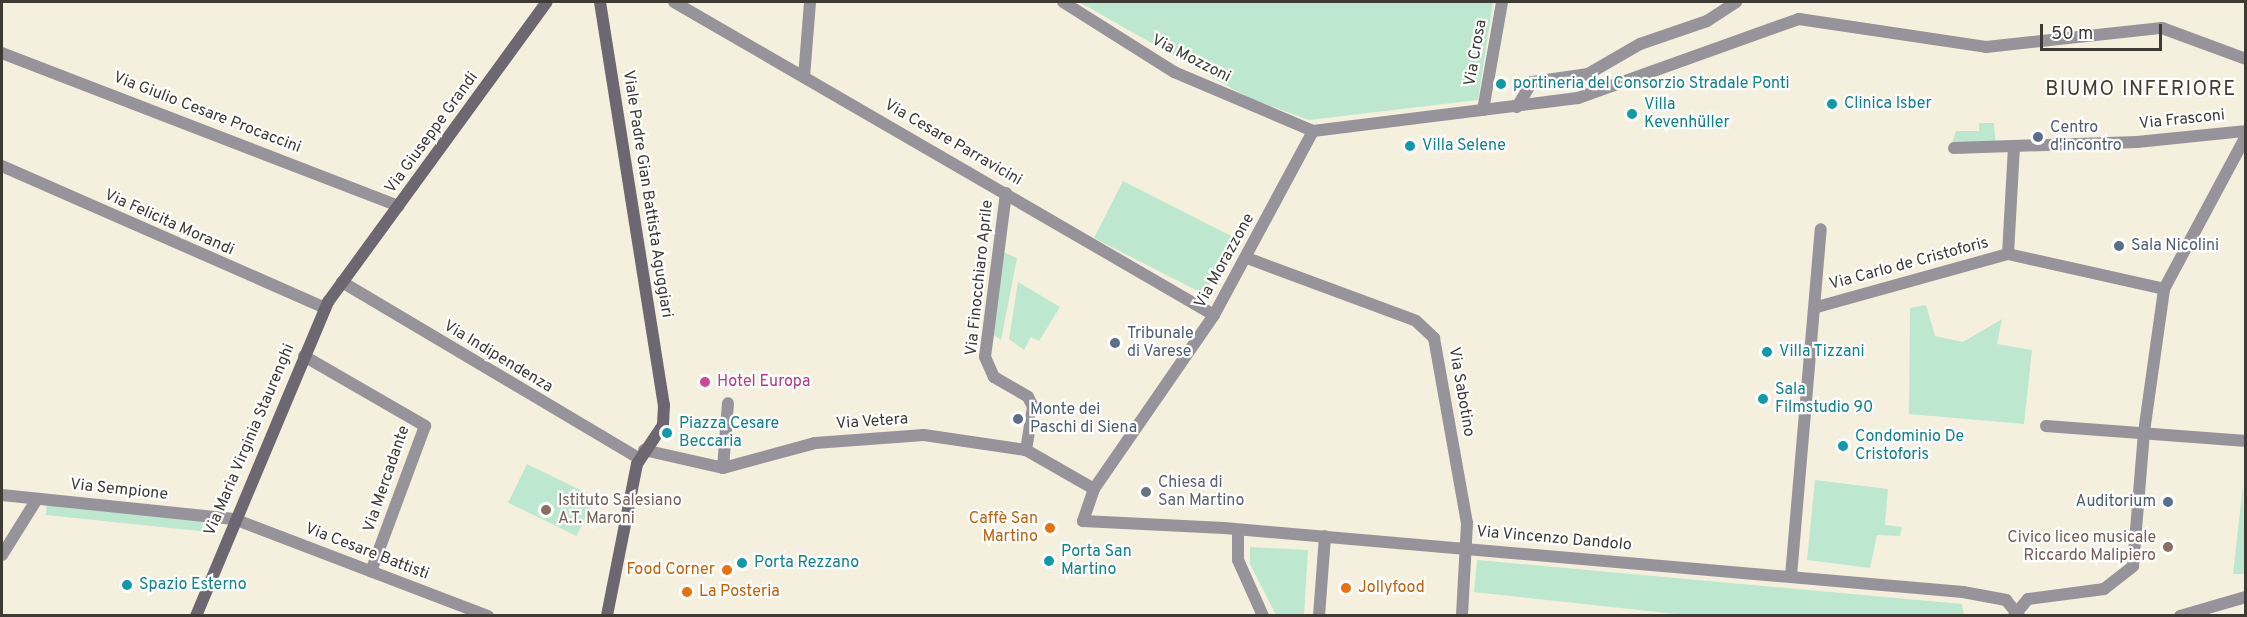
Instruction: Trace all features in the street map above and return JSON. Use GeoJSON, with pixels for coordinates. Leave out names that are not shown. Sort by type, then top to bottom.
{"type":"FeatureCollection","features":[{"type":"Feature","properties":{"kind":"main road","name":"Via Giuseppe Grandi"},"geometry":{"type":"LineString","coordinates":[[342,282],[548,2]]}},
{"type":"Feature","properties":{"kind":"main road","name":"Viale Padre Gian Battista Aguggiari"},"geometry":{"type":"LineString","coordinates":[[600,2],[661,391],[663,425],[643,453]]}},
{"type":"Feature","properties":{"kind":"main road","name":"Via Maria Virginia Staurenghi"},"geometry":{"type":"LineString","coordinates":[[196,615],[234,519],[325,308],[342,282]]}},
{"type":"Feature","properties":{"kind":"main road"},"geometry":{"type":"LineString","coordinates":[[607,615],[643,453]]}},
{"type":"Feature","properties":{"kind":"street","name":"Via Cesare Parravicini"},"geometry":{"type":"LineString","coordinates":[[674,2],[1214,315]]}},
{"type":"Feature","properties":{"kind":"street"},"geometry":{"type":"LineString","coordinates":[[804,76],[810,2]]}},
{"type":"Feature","properties":{"kind":"street","name":"Via Mozzoni"},"geometry":{"type":"LineString","coordinates":[[1063,2],[1174,72],[1313,131]]}},
{"type":"Feature","properties":{"kind":"street","name":"Via Crosa"},"geometry":{"type":"LineString","coordinates":[[1483,110],[1502,2]]}},
{"type":"Feature","properties":{"kind":"street"},"geometry":{"type":"LineString","coordinates":[[1517,107],[1532,82],[1588,74],[1640,44],[1707,21],[1736,2]]}},
{"type":"Feature","properties":{"kind":"street"},"geometry":{"type":"LineString","coordinates":[[1313,131],[1578,98],[1799,19],[1986,47],[2162,28],[2246,59]]}},
{"type":"Feature","properties":{"kind":"street","name":"Via Giulio Cesare Procaccini"},"geometry":{"type":"LineString","coordinates":[[2,53],[399,206]]}},
{"type":"Feature","properties":{"kind":"street","name":"Via Morazzone"},"geometry":{"type":"LineString","coordinates":[[1083,521],[1094,489],[1214,315],[1247,258],[1313,131]]}},
{"type":"Feature","properties":{"kind":"street","name":"Via Frasconi"},"geometry":{"type":"LineString","coordinates":[[1953,148],[1998,150],[2246,131]]}},
{"type":"Feature","properties":{"kind":"street"},"geometry":{"type":"LineString","coordinates":[[2017,614],[2033,598],[2104,590],[2133,566],[2144,432],[2164,289],[2246,136]]}},
{"type":"Feature","properties":{"kind":"street"},"geometry":{"type":"LineString","coordinates":[[2014,148],[2008,254],[2164,289]]}},
{"type":"Feature","properties":{"kind":"street","name":"Via Felicita Morandi"},"geometry":{"type":"LineString","coordinates":[[2,166],[325,308]]}},
{"type":"Feature","properties":{"kind":"street","name":"Via Finocchiaro Aprile"},"geometry":{"type":"LineString","coordinates":[[1006,193],[985,357],[994,377],[1028,397],[1033,407],[1026,450]]}},
{"type":"Feature","properties":{"kind":"street","name":"Via Carlo de Cristoforis"},"geometry":{"type":"LineString","coordinates":[[1791,576],[1817,307],[1815,292],[1821,229]]}},
{"type":"Feature","properties":{"kind":"street","name":"Via Carlo de Cristoforis"},"geometry":{"type":"LineString","coordinates":[[1817,307],[2008,254]]}},
{"type":"Feature","properties":{"kind":"street","name":"Via Sabotino"},"geometry":{"type":"LineString","coordinates":[[1247,258],[1416,321],[1434,338],[1467,523],[1462,615]]}},
{"type":"Feature","properties":{"kind":"street","name":"Via Indipendenza"},"geometry":{"type":"LineString","coordinates":[[342,282],[643,453]]}},
{"type":"Feature","properties":{"kind":"street","name":"Via Mercadante"},"geometry":{"type":"LineString","coordinates":[[304,356],[425,426],[371,571]]}},
{"type":"Feature","properties":{"kind":"street"},"geometry":{"type":"LineString","coordinates":[[643,453],[723,468],[728,403]]}},
{"type":"Feature","properties":{"kind":"street"},"geometry":{"type":"LineString","coordinates":[[2046,426],[2246,441]]}},
{"type":"Feature","properties":{"kind":"street","name":"Via Vetera"},"geometry":{"type":"LineString","coordinates":[[723,468],[815,443],[924,435],[1026,450]]}},
{"type":"Feature","properties":{"kind":"street"},"geometry":{"type":"LineString","coordinates":[[1026,450],[1094,489]]}},
{"type":"Feature","properties":{"kind":"street","name":"Via Sempione"},"geometry":{"type":"LineString","coordinates":[[2,495],[234,519]]}},
{"type":"Feature","properties":{"kind":"street"},"geometry":{"type":"LineString","coordinates":[[2,555],[37,499]]}},
{"type":"Feature","properties":{"kind":"street","name":"Via Cesare Battisti"},"geometry":{"type":"LineString","coordinates":[[234,519],[488,615]]}},
{"type":"Feature","properties":{"kind":"street","name":"Via Vincenzo Dandolo"},"geometry":{"type":"LineString","coordinates":[[1083,521],[1325,536],[1968,592],[2006,600],[2017,614]]}},
{"type":"Feature","properties":{"kind":"street"},"geometry":{"type":"LineString","coordinates":[[1238,530],[1238,560],[1263,615]]}},
{"type":"Feature","properties":{"kind":"street"},"geometry":{"type":"LineString","coordinates":[[1319,615],[1325,536]]}},
{"type":"Feature","properties":{"kind":"street"},"geometry":{"type":"LineString","coordinates":[[2188,614],[2246,597]]}},
{"type":"Feature","properties":{"kind":"green space"},"geometry":{"type":"Polygon","coordinates":[[[1079,2],[1493,2],[1478,100],[1309,120],[1249,98],[1079,2]]]}},
{"type":"Feature","properties":{"kind":"green space"},"geometry":{"type":"Polygon","coordinates":[[[1979,123],[1994,123],[1996,148],[1951,146],[1956,131],[1979,131],[1979,123]]]}},
{"type":"Feature","properties":{"kind":"green space"},"geometry":{"type":"Polygon","coordinates":[[[1123,181],[1233,237],[1204,294],[1094,238],[1123,181]]]}},
{"type":"Feature","properties":{"kind":"green space"},"geometry":{"type":"Polygon","coordinates":[[[1003,252],[1017,258],[1001,340],[992,334],[1003,252]]]}},
{"type":"Feature","properties":{"kind":"green space"},"geometry":{"type":"Polygon","coordinates":[[[1018,282],[1060,307],[1039,341],[1031,337],[1024,350],[1009,339],[1018,282]]]}},
{"type":"Feature","properties":{"kind":"green space"},"geometry":{"type":"Polygon","coordinates":[[[1926,305],[1935,336],[1963,342],[2002,319],[1997,344],[2032,350],[2024,424],[1909,414],[1910,308],[1926,305]]]}},
{"type":"Feature","properties":{"kind":"green space"},"geometry":{"type":"Polygon","coordinates":[[[527,464],[595,497],[576,536],[508,503],[527,464]]]}},
{"type":"Feature","properties":{"kind":"green space"},"geometry":{"type":"Polygon","coordinates":[[[1815,480],[1888,489],[1885,525],[1902,527],[1900,536],[1877,535],[1870,568],[1807,560],[1815,480]]]}},
{"type":"Feature","properties":{"kind":"green space"},"geometry":{"type":"Polygon","coordinates":[[[2243,485],[2245,574],[2233,574],[2243,485]]]}},
{"type":"Feature","properties":{"kind":"green space"},"geometry":{"type":"Polygon","coordinates":[[[47,503],[203,519],[202,531],[46,515],[47,503]]]}},
{"type":"Feature","properties":{"kind":"green space"},"geometry":{"type":"Polygon","coordinates":[[[1250,547],[1308,550],[1304,615],[1276,615],[1250,564],[1250,547]]]}},
{"type":"Feature","properties":{"kind":"green space"},"geometry":{"type":"Polygon","coordinates":[[[1477,560],[1962,604],[1964,615],[1694,616],[1474,592],[1477,560]]]}},
{"type":"Feature","properties":{"kind":"place","name":"portineria del Consorzio Stradale Ponti"},"geometry":{"type":"Point","coordinates":[1501,84]}},
{"type":"Feature","properties":{"kind":"place","name":"Clinica Isber"},"geometry":{"type":"Point","coordinates":[1832,104]}},
{"type":"Feature","properties":{"kind":"place","name":"Villa Kevenhüller"},"geometry":{"type":"Point","coordinates":[1632,114]}},
{"type":"Feature","properties":{"kind":"place","name":"Centro d'incontro"},"geometry":{"type":"Point","coordinates":[2038,137]}},
{"type":"Feature","properties":{"kind":"place","name":"Villa Selene"},"geometry":{"type":"Point","coordinates":[1410,146]}},
{"type":"Feature","properties":{"kind":"place","name":"Sala Nicolini"},"geometry":{"type":"Point","coordinates":[2119,246]}},
{"type":"Feature","properties":{"kind":"place","name":"Tribunale di Varese"},"geometry":{"type":"Point","coordinates":[1115,343]}},
{"type":"Feature","properties":{"kind":"place","name":"Villa Tizzani"},"geometry":{"type":"Point","coordinates":[1767,352]}},
{"type":"Feature","properties":{"kind":"place","name":"Hotel Europa"},"geometry":{"type":"Point","coordinates":[705,382]}},
{"type":"Feature","properties":{"kind":"place","name":"Sala Filmstudio 90"},"geometry":{"type":"Point","coordinates":[1763,399]}},
{"type":"Feature","properties":{"kind":"place","name":"Monte dei Paschi di Siena"},"geometry":{"type":"Point","coordinates":[1018,419]}},
{"type":"Feature","properties":{"kind":"place","name":"Piazza Cesare Beccaria"},"geometry":{"type":"Point","coordinates":[667,433]}},
{"type":"Feature","properties":{"kind":"place","name":"Condominio De Cristoforis"},"geometry":{"type":"Point","coordinates":[1843,446]}},
{"type":"Feature","properties":{"kind":"place","name":"Chiesa di San Martino"},"geometry":{"type":"Point","coordinates":[1146,492]}},
{"type":"Feature","properties":{"kind":"place","name":"Auditorium"},"geometry":{"type":"Point","coordinates":[2168,502]}},
{"type":"Feature","properties":{"kind":"place","name":"Istituto Salesiano A.T. Maroni"},"geometry":{"type":"Point","coordinates":[546,510]}},
{"type":"Feature","properties":{"kind":"place","name":"Caffè San Martino"},"geometry":{"type":"Point","coordinates":[1050,528]}},
{"type":"Feature","properties":{"kind":"place","name":"Civico liceo musicale Riccardo Malipiero"},"geometry":{"type":"Point","coordinates":[2168,547]}},
{"type":"Feature","properties":{"kind":"place","name":"Porta San Martino"},"geometry":{"type":"Point","coordinates":[1049,561]}},
{"type":"Feature","properties":{"kind":"place","name":"Porta Rezzano"},"geometry":{"type":"Point","coordinates":[742,563]}},
{"type":"Feature","properties":{"kind":"place","name":"Food Corner"},"geometry":{"type":"Point","coordinates":[727,570]}},
{"type":"Feature","properties":{"kind":"place","name":"Spazio Esterno"},"geometry":{"type":"Point","coordinates":[127,585]}},
{"type":"Feature","properties":{"kind":"place","name":"Jollyfood"},"geometry":{"type":"Point","coordinates":[1346,588]}},
{"type":"Feature","properties":{"kind":"place","name":"La Posteria"},"geometry":{"type":"Point","coordinates":[687,592]}},
{"type":"Feature","properties":{"kind":"district","name":"BIUMO INFERIORE"},"geometry":{"type":"Point","coordinates":[2141,90]}}]}
